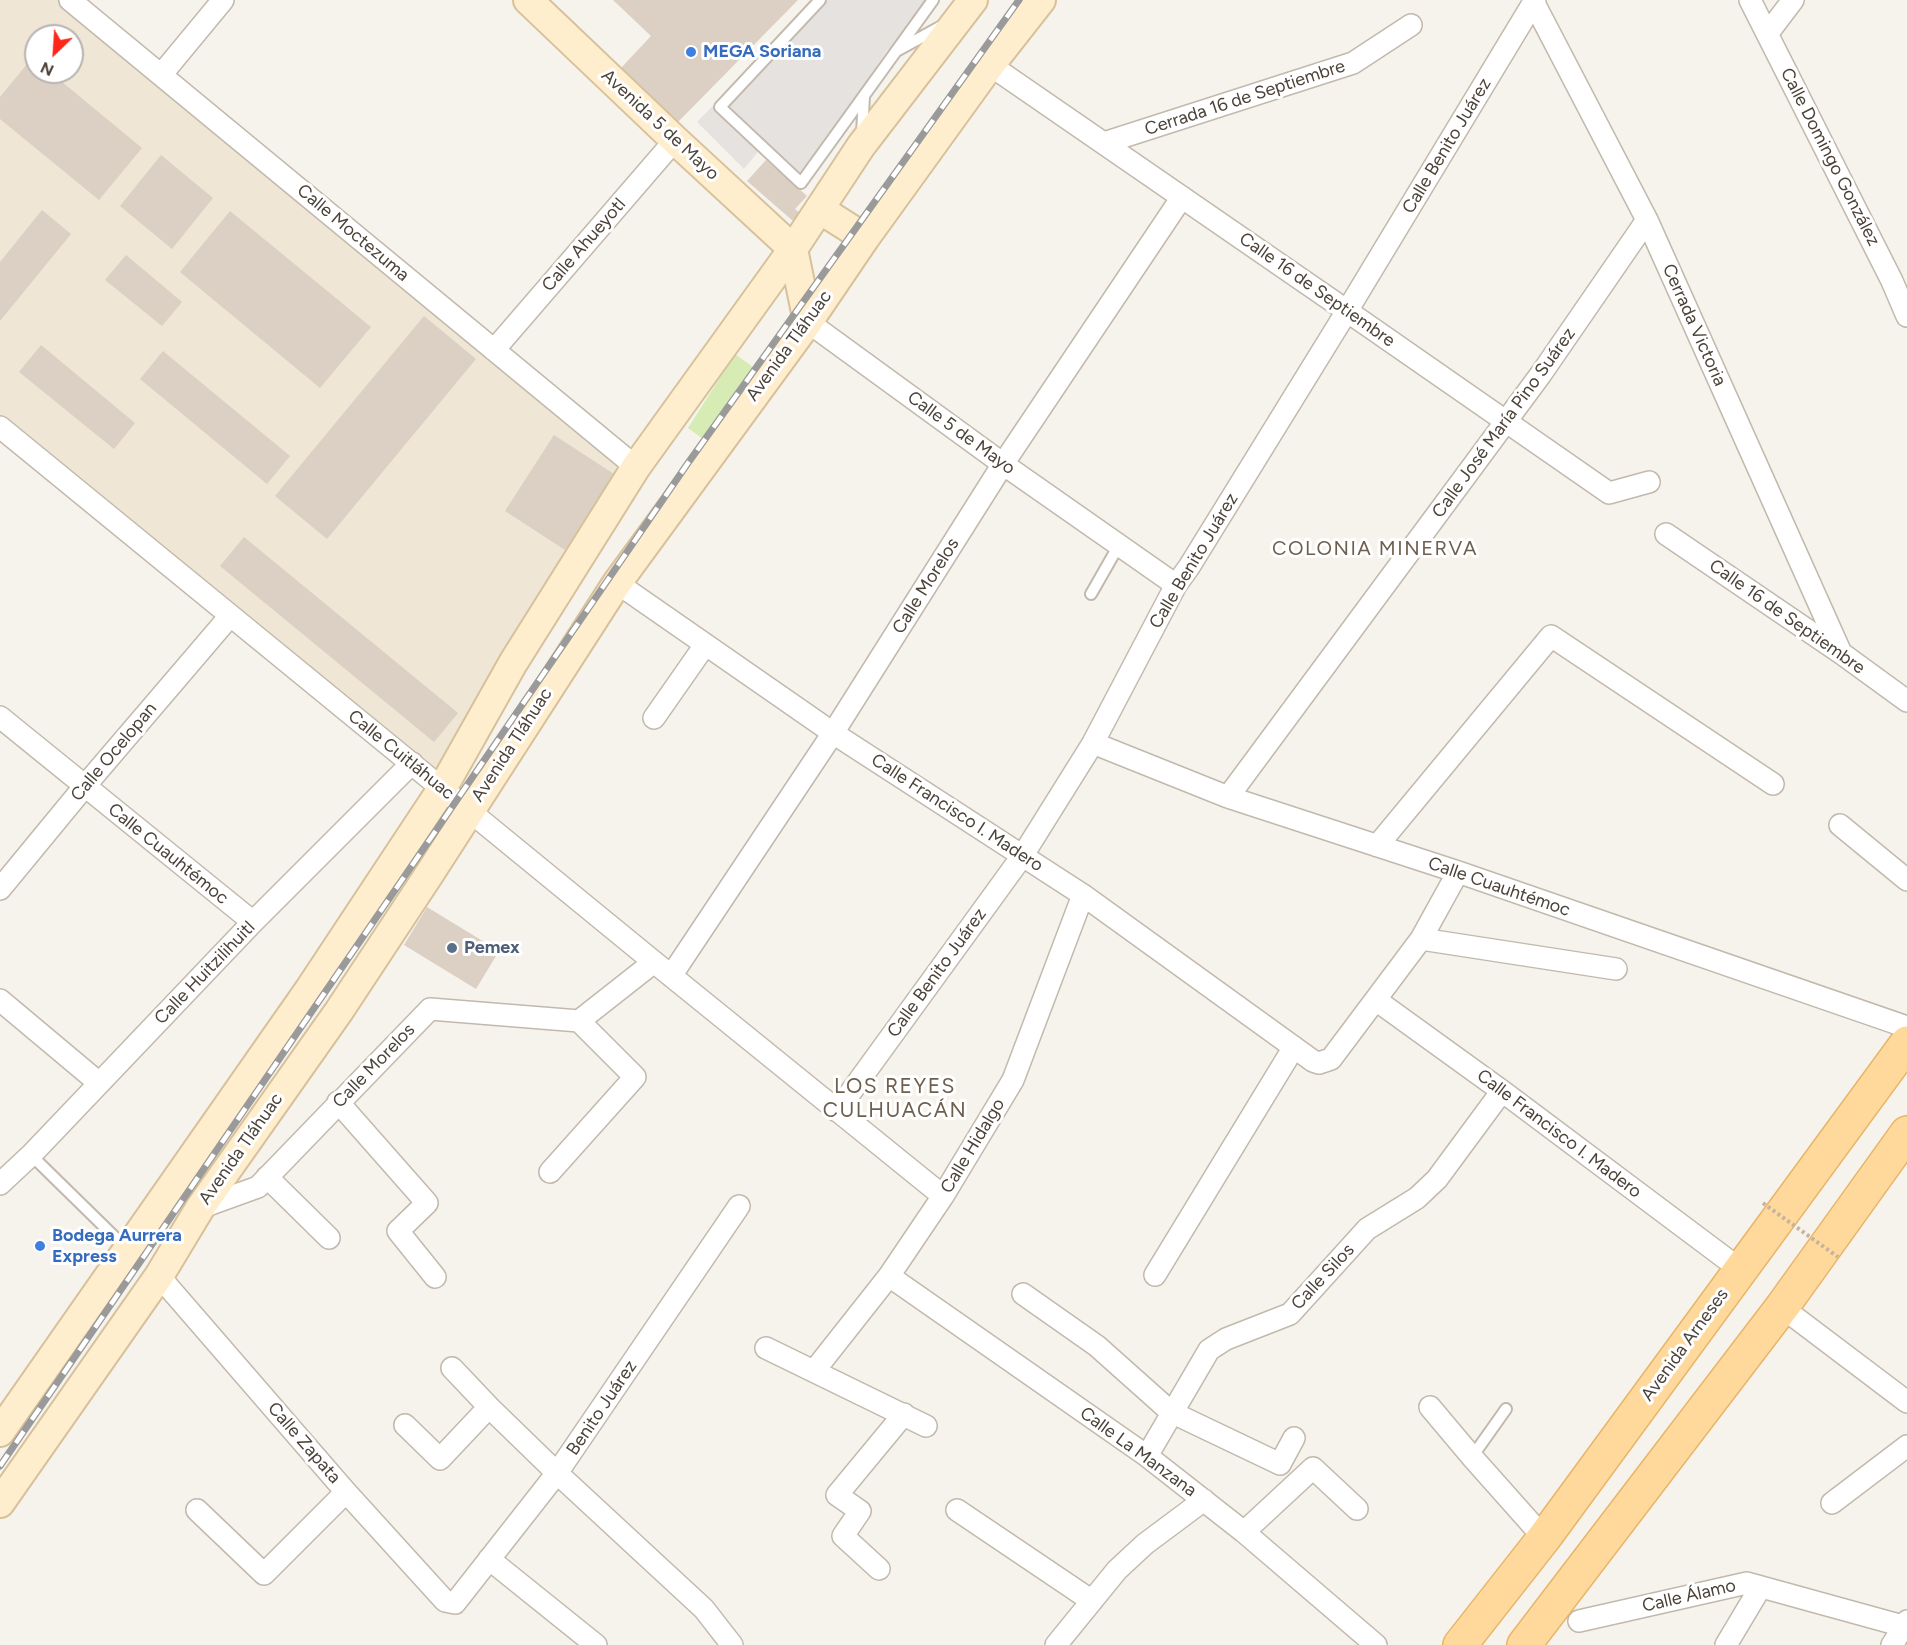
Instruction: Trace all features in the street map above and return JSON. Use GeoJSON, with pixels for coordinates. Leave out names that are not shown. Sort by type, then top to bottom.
{"type":"FeatureCollection","features":[{"type":"Feature","properties":{"kind":"main road","name":"Avenida 5 de Mayo"},"geometry":{"type":"LineString","coordinates":[[528,0],[793,249]]}},
{"type":"Feature","properties":{"kind":"main road","name":"Avenida Tláhuac"},"geometry":{"type":"LineString","coordinates":[[0,1503],[159,1276],[200,1208],[339,1011],[385,954],[432,883],[469,811],[617,583],[808,322],[865,238],[990,65],[1041,0]]}},
{"type":"Feature","properties":{"kind":"main road","name":"Avenida Tláhuac"},"geometry":{"type":"LineString","coordinates":[[0,1432],[309,990],[442,789],[513,663],[636,466],[793,249],[861,146],[967,8]]}},
{"type":"Feature","properties":{"kind":"main road"},"geometry":{"type":"LineString","coordinates":[[820,210],[865,238]]}},
{"type":"Feature","properties":{"kind":"main road"},"geometry":{"type":"LineString","coordinates":[[793,249],[808,322]]}},
{"type":"Feature","properties":{"kind":"main road"},"geometry":{"type":"LineString","coordinates":[[309,990],[339,1011]]}},
{"type":"Feature","properties":{"kind":"main road","name":"Avenida Arneses"},"geometry":{"type":"LineString","coordinates":[[1460,1645],[1544,1538],[1907,1043]]}},
{"type":"Feature","properties":{"kind":"main road"},"geometry":{"type":"LineString","coordinates":[[1524,1645],[1789,1313],[1907,1133]]}},
{"type":"Feature","properties":{"kind":"street","name":"Calle Moctezuma"},"geometry":{"type":"LineString","coordinates":[[70,0],[636,466]]}},
{"type":"Feature","properties":{"kind":"street"},"geometry":{"type":"LineString","coordinates":[[160,75],[223,0]]}},
{"type":"Feature","properties":{"kind":"street","name":"Calle Domingo González"},"geometry":{"type":"LineString","coordinates":[[1750,0],[1892,280],[1907,316]]}},
{"type":"Feature","properties":{"kind":"street"},"geometry":{"type":"LineString","coordinates":[[1768,33],[1793,0]]}},
{"type":"Feature","properties":{"kind":"street","name":"Cerrada Victoria"},"geometry":{"type":"LineString","coordinates":[[1535,1],[1647,220],[1842,653]]}},
{"type":"Feature","properties":{"kind":"street","name":"Calle Benito Juárez"},"geometry":{"type":"LineString","coordinates":[[837,1111],[1023,855],[1093,743],[1176,585],[1347,311],[1535,1]]}},
{"type":"Feature","properties":{"kind":"street","name":"Cerrada 16 de Septiembre"},"geometry":{"type":"LineString","coordinates":[[1104,143],[1353,63],[1411,25]]}},
{"type":"Feature","properties":{"kind":"street","name":"Calle 16 de Septiembre"},"geometry":{"type":"LineString","coordinates":[[990,65],[1609,493],[1649,482]]}},
{"type":"Feature","properties":{"kind":"street","name":"Calle Ahueyotl"},"geometry":{"type":"LineString","coordinates":[[494,350],[675,140]]}},
{"type":"Feature","properties":{"kind":"street","name":"Calle Morelos"},"geometry":{"type":"LineString","coordinates":[[671,976],[833,733],[1003,464],[1182,197]]}},
{"type":"Feature","properties":{"kind":"street","name":"Calle José María Pino Suárez"},"geometry":{"type":"LineString","coordinates":[[1228,797],[1506,422],[1647,220]]}},
{"type":"Feature","properties":{"kind":"street","name":"Calle 5 de Mayo"},"geometry":{"type":"LineString","coordinates":[[808,322],[1003,464],[1176,585]]}},
{"type":"Feature","properties":{"kind":"street","name":"Calle Cuitláhuac"},"geometry":{"type":"LineString","coordinates":[[0,427],[943,1196]]}},
{"type":"Feature","properties":{"kind":"street","name":"Calle 16 de Septiembre"},"geometry":{"type":"LineString","coordinates":[[1666,534],[1842,653],[1907,701]]}},
{"type":"Feature","properties":{"kind":"street","name":"Calle Francisco I. Madero"},"geometry":{"type":"LineString","coordinates":[[617,583],[833,733],[1083,895],[1312,1061],[1319,1063],[1331,1059],[1420,939],[1458,872]]}},
{"type":"Feature","properties":{"kind":"street","name":"Calle Ocelopan"},"geometry":{"type":"LineString","coordinates":[[0,889],[230,616]]}},
{"type":"Feature","properties":{"kind":"street"},"geometry":{"type":"LineString","coordinates":[[1377,846],[1551,636],[1773,784]]}},
{"type":"Feature","properties":{"kind":"street"},"geometry":{"type":"LineString","coordinates":[[654,718],[705,645]]}},
{"type":"Feature","properties":{"kind":"street","name":"Calle Cuauhtémoc"},"geometry":{"type":"LineString","coordinates":[[0,717],[253,922]]}},
{"type":"Feature","properties":{"kind":"street","name":"Calle Cuauhtémoc"},"geometry":{"type":"LineString","coordinates":[[1093,743],[1228,797],[1458,872],[1907,1027]]}},
{"type":"Feature","properties":{"kind":"street","name":"Calle Huitzilihuitl"},"geometry":{"type":"LineString","coordinates":[[0,1184],[31,1155],[253,922],[412,764]]}},
{"type":"Feature","properties":{"kind":"street"},"geometry":{"type":"LineString","coordinates":[[1840,825],[1907,880]]}},
{"type":"Feature","properties":{"kind":"street","name":"Calle Hidalgo"},"geometry":{"type":"LineString","coordinates":[[814,1371],[889,1276],[943,1196],[1013,1080],[1083,895]]}},
{"type":"Feature","properties":{"kind":"street"},"geometry":{"type":"LineString","coordinates":[[1420,939],[1616,969]]}},
{"type":"Feature","properties":{"kind":"street"},"geometry":{"type":"LineString","coordinates":[[550,1172],[635,1077],[579,1020],[654,962]]}},
{"type":"Feature","properties":{"kind":"street"},"geometry":{"type":"LineString","coordinates":[[0,1000],[99,1083]]}},
{"type":"Feature","properties":{"kind":"street","name":"Calle Francisco I. Madero"},"geometry":{"type":"LineString","coordinates":[[1376,1000],[1741,1270]]}},
{"type":"Feature","properties":{"kind":"street","name":"Calle Morelos"},"geometry":{"type":"LineString","coordinates":[[200,1208],[258,1187],[430,1009],[579,1020]]}},
{"type":"Feature","properties":{"kind":"street"},"geometry":{"type":"LineString","coordinates":[[1155,1275],[1294,1047]]}},
{"type":"Feature","properties":{"kind":"street","name":"Calle Silos"},"geometry":{"type":"LineString","coordinates":[[1147,1456],[1209,1350],[1226,1339],[1290,1314],[1367,1229],[1417,1198],[1437,1179],[1502,1091]]}},
{"type":"Feature","properties":{"kind":"street"},"geometry":{"type":"LineString","coordinates":[[338,1102],[427,1203],[398,1231],[435,1277]]}},
{"type":"Feature","properties":{"kind":"street"},"geometry":{"type":"LineString","coordinates":[[267,1177],[329,1238]]}},
{"type":"Feature","properties":{"kind":"street","name":"Benito Juárez"},"geometry":{"type":"LineString","coordinates":[[454,1603],[557,1473],[739,1206]]}},
{"type":"Feature","properties":{"kind":"street","name":"Calle Zapata"},"geometry":{"type":"LineString","coordinates":[[159,1276],[346,1492],[445,1601],[454,1603]]}},
{"type":"Feature","properties":{"kind":"street","name":"Calle La Manzana"},"geometry":{"type":"LineString","coordinates":[[889,1276],[1147,1456],[1245,1532],[1376,1645]]}},
{"type":"Feature","properties":{"kind":"street"},"geometry":{"type":"LineString","coordinates":[[1023,1294],[1097,1346],[1171,1412],[1280,1464],[1294,1438]]}},
{"type":"Feature","properties":{"kind":"street"},"geometry":{"type":"LineString","coordinates":[[1789,1313],[1907,1402]]}},
{"type":"Feature","properties":{"kind":"street"},"geometry":{"type":"LineString","coordinates":[[766,1348],[926,1426]]}},
{"type":"Feature","properties":{"kind":"street"},"geometry":{"type":"LineString","coordinates":[[453,1368],[489,1407],[557,1473],[704,1609],[732,1645]]}},
{"type":"Feature","properties":{"kind":"street"},"geometry":{"type":"LineString","coordinates":[[405,1425],[440,1459],[489,1407]]}},
{"type":"Feature","properties":{"kind":"street"},"geometry":{"type":"LineString","coordinates":[[1430,1407],[1544,1538]]}},
{"type":"Feature","properties":{"kind":"street"},"geometry":{"type":"LineString","coordinates":[[879,1569],[843,1536],[860,1511],[837,1495],[904,1414]]}},
{"type":"Feature","properties":{"kind":"street"},"geometry":{"type":"LineString","coordinates":[[1832,1503],[1907,1446]]}},
{"type":"Feature","properties":{"kind":"street"},"geometry":{"type":"LineString","coordinates":[[1245,1532],[1313,1468],[1357,1509]]}},
{"type":"Feature","properties":{"kind":"street"},"geometry":{"type":"LineString","coordinates":[[197,1510],[264,1574],[346,1492]]}},
{"type":"Feature","properties":{"kind":"street"},"geometry":{"type":"LineString","coordinates":[[1056,1645],[1117,1570],[1145,1544],[1204,1500]]}},
{"type":"Feature","properties":{"kind":"street"},"geometry":{"type":"LineString","coordinates":[[957,1510],[1092,1601]]}},
{"type":"Feature","properties":{"kind":"street"},"geometry":{"type":"LineString","coordinates":[[489,1559],[596,1645]]}},
{"type":"Feature","properties":{"kind":"street","name":"Calle Álamo"},"geometry":{"type":"LineString","coordinates":[[1579,1621],[1747,1583],[1905,1624]]}},
{"type":"Feature","properties":{"kind":"street"},"geometry":{"type":"LineString","coordinates":[[1726,1645],[1760,1588]]}},
{"type":"Feature","properties":{"kind":"street"},"geometry":{"type":"LineString","coordinates":[[1892,1645],[1905,1624]]}},
{"type":"Feature","properties":{"kind":"lane"},"geometry":{"type":"LineString","coordinates":[[820,0],[720,107],[801,183],[933,0]]}},
{"type":"Feature","properties":{"kind":"lane"},"geometry":{"type":"LineString","coordinates":[[897,50],[910,45],[967,8]]}},
{"type":"Feature","properties":{"kind":"lane"},"geometry":{"type":"LineString","coordinates":[[861,146],[864,96]]}},
{"type":"Feature","properties":{"kind":"lane"},"geometry":{"type":"LineString","coordinates":[[1091,594],[1119,545]]}},
{"type":"Feature","properties":{"kind":"lane"},"geometry":{"type":"LineString","coordinates":[[31,1155],[128,1250]]}},
{"type":"Feature","properties":{"kind":"lane"},"geometry":{"type":"LineString","coordinates":[[1472,1457],[1506,1409]]}},
{"type":"Feature","properties":{"kind":"path"},"geometry":{"type":"LineString","coordinates":[[1763,1203],[1838,1257]]}},
{"type":"Feature","properties":{"kind":"shaded area"},"geometry":{"type":"Polygon","coordinates":[[[0,0],[70,0],[636,467],[442,789],[0,427],[0,0]]]}},
{"type":"Feature","properties":{"kind":"shaded area"},"geometry":{"type":"Polygon","coordinates":[[[818,0],[940,0],[905,45],[887,50],[857,97],[854,116],[807,183],[762,147],[744,169],[697,122],[818,0]]]}},
{"type":"Feature","properties":{"kind":"green space"},"geometry":{"type":"Polygon","coordinates":[[[735,354],[757,370],[706,441],[688,428],[735,354]]]}},
{"type":"Feature","properties":{"kind":"building","name":"MEGA Soriana"},"geometry":{"type":"Polygon","coordinates":[[[613,0],[798,0],[678,122],[621,68],[651,36],[613,0]]]}},
{"type":"Feature","properties":{"kind":"building"},"geometry":{"type":"Polygon","coordinates":[[[24,68],[24,84],[65,84],[142,148],[99,200],[0,119],[0,97],[24,68]]]}},
{"type":"Feature","properties":{"kind":"building"},"geometry":{"type":"Polygon","coordinates":[[[161,155],[213,198],[172,249],[120,206],[161,155]]]}},
{"type":"Feature","properties":{"kind":"building"},"geometry":{"type":"Polygon","coordinates":[[[766,160],[807,196],[795,209],[800,213],[793,221],[747,181],[766,160]]]}},
{"type":"Feature","properties":{"kind":"building"},"geometry":{"type":"Polygon","coordinates":[[[42,210],[71,234],[0,321],[0,262],[42,210]]]}},
{"type":"Feature","properties":{"kind":"building"},"geometry":{"type":"Polygon","coordinates":[[[230,211],[371,327],[320,388],[180,272],[230,211]]]}},
{"type":"Feature","properties":{"kind":"building"},"geometry":{"type":"Polygon","coordinates":[[[126,255],[182,302],[162,326],[105,280],[126,255]]]}},
{"type":"Feature","properties":{"kind":"building"},"geometry":{"type":"Polygon","coordinates":[[[424,316],[476,359],[327,539],[275,496],[424,316]]]}},
{"type":"Feature","properties":{"kind":"building"},"geometry":{"type":"Polygon","coordinates":[[[41,345],[135,423],[114,449],[19,372],[41,345]]]}},
{"type":"Feature","properties":{"kind":"building"},"geometry":{"type":"Polygon","coordinates":[[[163,351],[290,456],[267,484],[140,379],[163,351]]]}},
{"type":"Feature","properties":{"kind":"building"},"geometry":{"type":"Polygon","coordinates":[[[554,435],[614,474],[565,550],[505,511],[554,435]]]}},
{"type":"Feature","properties":{"kind":"building"},"geometry":{"type":"Polygon","coordinates":[[[244,537],[458,713],[434,742],[220,566],[244,537]]]}},
{"type":"Feature","properties":{"kind":"building","name":"Pemex"},"geometry":{"type":"Polygon","coordinates":[[[427,907],[499,951],[476,989],[404,945],[427,907]]]}},
{"type":"Feature","properties":{"kind":"railway"},"geometry":{"type":"LineString","coordinates":[[0,1466],[688,463],[1019,0]]}},
{"type":"Feature","properties":{"kind":"place","name":"MEGA Soriana"},"geometry":{"type":"Point","coordinates":[691,52]}},
{"type":"Feature","properties":{"kind":"place","name":"Pemex"},"geometry":{"type":"Point","coordinates":[452,948]}},
{"type":"Feature","properties":{"kind":"place","name":"Bodega Aurrera Express"},"geometry":{"type":"Point","coordinates":[40,1246]}},
{"type":"Feature","properties":{"kind":"district","name":"COLONIA MINERVA"},"geometry":{"type":"Point","coordinates":[1375,549]}},
{"type":"Feature","properties":{"kind":"district","name":"LOS REYES CULHUACÁN"},"geometry":{"type":"Point","coordinates":[895,1099]}}]}
